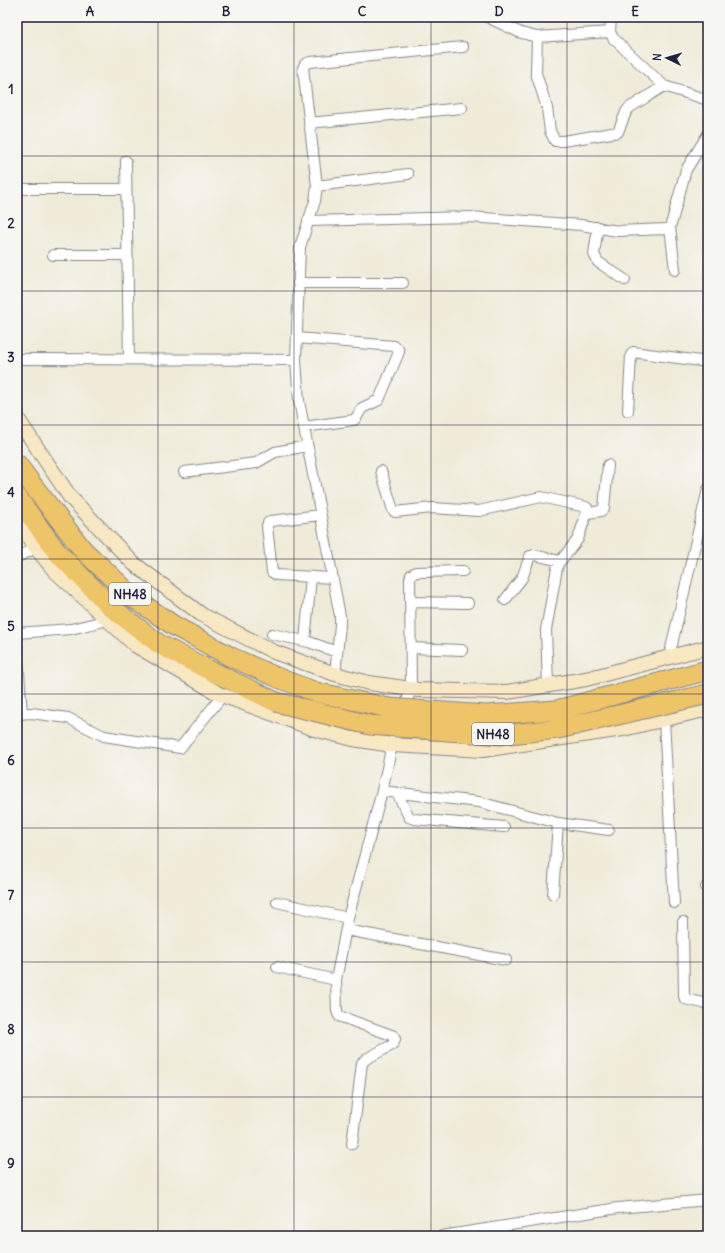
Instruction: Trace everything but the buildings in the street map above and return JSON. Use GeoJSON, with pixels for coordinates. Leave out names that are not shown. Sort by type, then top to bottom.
{"type":"FeatureCollection","features":[{"type":"Feature","properties":{"kind":"highway","name":"NH48"},"geometry":{"type":"LineString","coordinates":[[17,464],[83,550],[135,599],[173,625],[231,657],[281,680],[316,692],[389,708],[486,715],[557,710],[708,670]]}},
{"type":"Feature","properties":{"kind":"highway","name":"NH48"},"geometry":{"type":"LineString","coordinates":[[17,497],[57,552],[112,608],[159,644],[276,702],[370,725],[500,734],[558,729],[708,694]]}},
{"type":"Feature","properties":{"kind":"street"},"geometry":{"type":"LineString","coordinates":[[487,17],[521,33],[537,37],[610,32]]}},
{"type":"Feature","properties":{"kind":"street"},"geometry":{"type":"LineString","coordinates":[[611,17],[610,32],[613,38],[664,86],[708,100]]}},
{"type":"Feature","properties":{"kind":"street"},"geometry":{"type":"LineString","coordinates":[[537,37],[536,73],[547,108],[550,131],[555,141],[618,132],[629,108],[664,86]]}},
{"type":"Feature","properties":{"kind":"street"},"geometry":{"type":"LineString","coordinates":[[335,674],[340,616],[299,401],[296,360],[300,248],[315,200],[317,186],[303,68],[305,64],[310,62],[463,47]]}},
{"type":"Feature","properties":{"kind":"street"},"geometry":{"type":"LineString","coordinates":[[309,123],[462,108]]}},
{"type":"Feature","properties":{"kind":"street"},"geometry":{"type":"LineString","coordinates":[[675,270],[670,227],[686,170],[708,134]]}},
{"type":"Feature","properties":{"kind":"street"},"geometry":{"type":"LineString","coordinates":[[126,161],[129,359]]}},
{"type":"Feature","properties":{"kind":"street"},"geometry":{"type":"LineString","coordinates":[[317,186],[408,174]]}},
{"type":"Feature","properties":{"kind":"street"},"geometry":{"type":"LineString","coordinates":[[25,189],[126,189]]}},
{"type":"Feature","properties":{"kind":"street"},"geometry":{"type":"LineString","coordinates":[[308,221],[470,217],[581,225],[623,232],[666,229],[670,227]]}},
{"type":"Feature","properties":{"kind":"street"},"geometry":{"type":"LineString","coordinates":[[598,227],[594,254],[598,262],[625,280]]}},
{"type":"Feature","properties":{"kind":"street"},"geometry":{"type":"LineString","coordinates":[[53,255],[127,255]]}},
{"type":"Feature","properties":{"kind":"street"},"geometry":{"type":"LineString","coordinates":[[298,283],[403,283]]}},
{"type":"Feature","properties":{"kind":"street"},"geometry":{"type":"LineString","coordinates":[[297,338],[394,346],[398,349],[379,400],[365,406],[354,420],[304,427]]}},
{"type":"Feature","properties":{"kind":"street"},"geometry":{"type":"LineString","coordinates":[[628,411],[631,355],[633,352],[708,362]]}},
{"type":"Feature","properties":{"kind":"street"},"geometry":{"type":"LineString","coordinates":[[17,359],[296,360]]}},
{"type":"Feature","properties":{"kind":"street"},"geometry":{"type":"LineString","coordinates":[[17,418],[70,497],[133,563],[202,615],[274,652],[335,674],[369,683],[418,690],[507,692],[586,679],[708,647]]}},
{"type":"Feature","properties":{"kind":"street"},"geometry":{"type":"LineString","coordinates":[[184,472],[256,462],[275,452],[307,446]]}},
{"type":"Feature","properties":{"kind":"street"},"geometry":{"type":"LineString","coordinates":[[588,513],[601,511],[604,508],[608,465]]}},
{"type":"Feature","properties":{"kind":"street"},"geometry":{"type":"LineString","coordinates":[[381,471],[393,510],[395,512],[432,508],[479,511],[541,497],[586,507],[588,509],[588,513],[578,538],[556,568],[547,625],[548,685]]}},
{"type":"Feature","properties":{"kind":"street"},"geometry":{"type":"LineString","coordinates":[[669,657],[708,489]]}},
{"type":"Feature","properties":{"kind":"street"},"geometry":{"type":"LineString","coordinates":[[320,515],[271,521],[268,523],[267,526],[272,572],[277,574],[333,578]]}},
{"type":"Feature","properties":{"kind":"street"},"geometry":{"type":"LineString","coordinates":[[17,521],[36,548],[55,571],[135,645],[223,695],[314,729],[353,739],[387,744],[483,750],[623,729],[708,709]]}},
{"type":"Feature","properties":{"kind":"street"},"geometry":{"type":"LineString","coordinates":[[17,557],[36,548]]}},
{"type":"Feature","properties":{"kind":"street"},"geometry":{"type":"LineString","coordinates":[[505,600],[522,578],[530,556],[534,555],[560,561]]}},
{"type":"Feature","properties":{"kind":"street"},"geometry":{"type":"LineString","coordinates":[[352,1144],[362,1063],[392,1045],[395,1039],[394,1036],[339,1016],[337,1011],[336,980],[348,918],[382,791],[387,744],[408,688],[411,648],[410,579],[413,573],[463,571]]}},
{"type":"Feature","properties":{"kind":"street"},"geometry":{"type":"LineString","coordinates":[[305,641],[311,577]]}},
{"type":"Feature","properties":{"kind":"street"},"geometry":{"type":"LineString","coordinates":[[410,602],[468,604]]}},
{"type":"Feature","properties":{"kind":"street"},"geometry":{"type":"LineString","coordinates":[[17,633],[71,629],[108,620]]}},
{"type":"Feature","properties":{"kind":"street"},"geometry":{"type":"LineString","coordinates":[[272,634],[305,641],[337,652]]}},
{"type":"Feature","properties":{"kind":"street"},"geometry":{"type":"LineString","coordinates":[[17,646],[20,714],[31,713],[68,718],[104,736],[180,748],[223,695]]}},
{"type":"Feature","properties":{"kind":"street"},"geometry":{"type":"LineString","coordinates":[[411,648],[462,650]]}},
{"type":"Feature","properties":{"kind":"street"},"geometry":{"type":"LineString","coordinates":[[664,720],[674,903]]}},
{"type":"Feature","properties":{"kind":"street"},"geometry":{"type":"LineString","coordinates":[[382,791],[479,802],[558,823],[609,830]]}},
{"type":"Feature","properties":{"kind":"street"},"geometry":{"type":"LineString","coordinates":[[397,793],[409,817],[414,819],[504,827]]}},
{"type":"Feature","properties":{"kind":"street"},"geometry":{"type":"LineString","coordinates":[[553,894],[558,823]]}},
{"type":"Feature","properties":{"kind":"street"},"geometry":{"type":"LineString","coordinates":[[277,902],[348,918]]}},
{"type":"Feature","properties":{"kind":"street"},"geometry":{"type":"LineString","coordinates":[[683,922],[684,996],[685,999],[688,1000],[708,1004]]}},
{"type":"Feature","properties":{"kind":"street"},"geometry":{"type":"LineString","coordinates":[[346,930],[506,960]]}},
{"type":"Feature","properties":{"kind":"street"},"geometry":{"type":"LineString","coordinates":[[277,967],[336,980]]}},
{"type":"Feature","properties":{"kind":"street"},"geometry":{"type":"LineString","coordinates":[[442,1236],[618,1208],[708,1200]]}}]}
